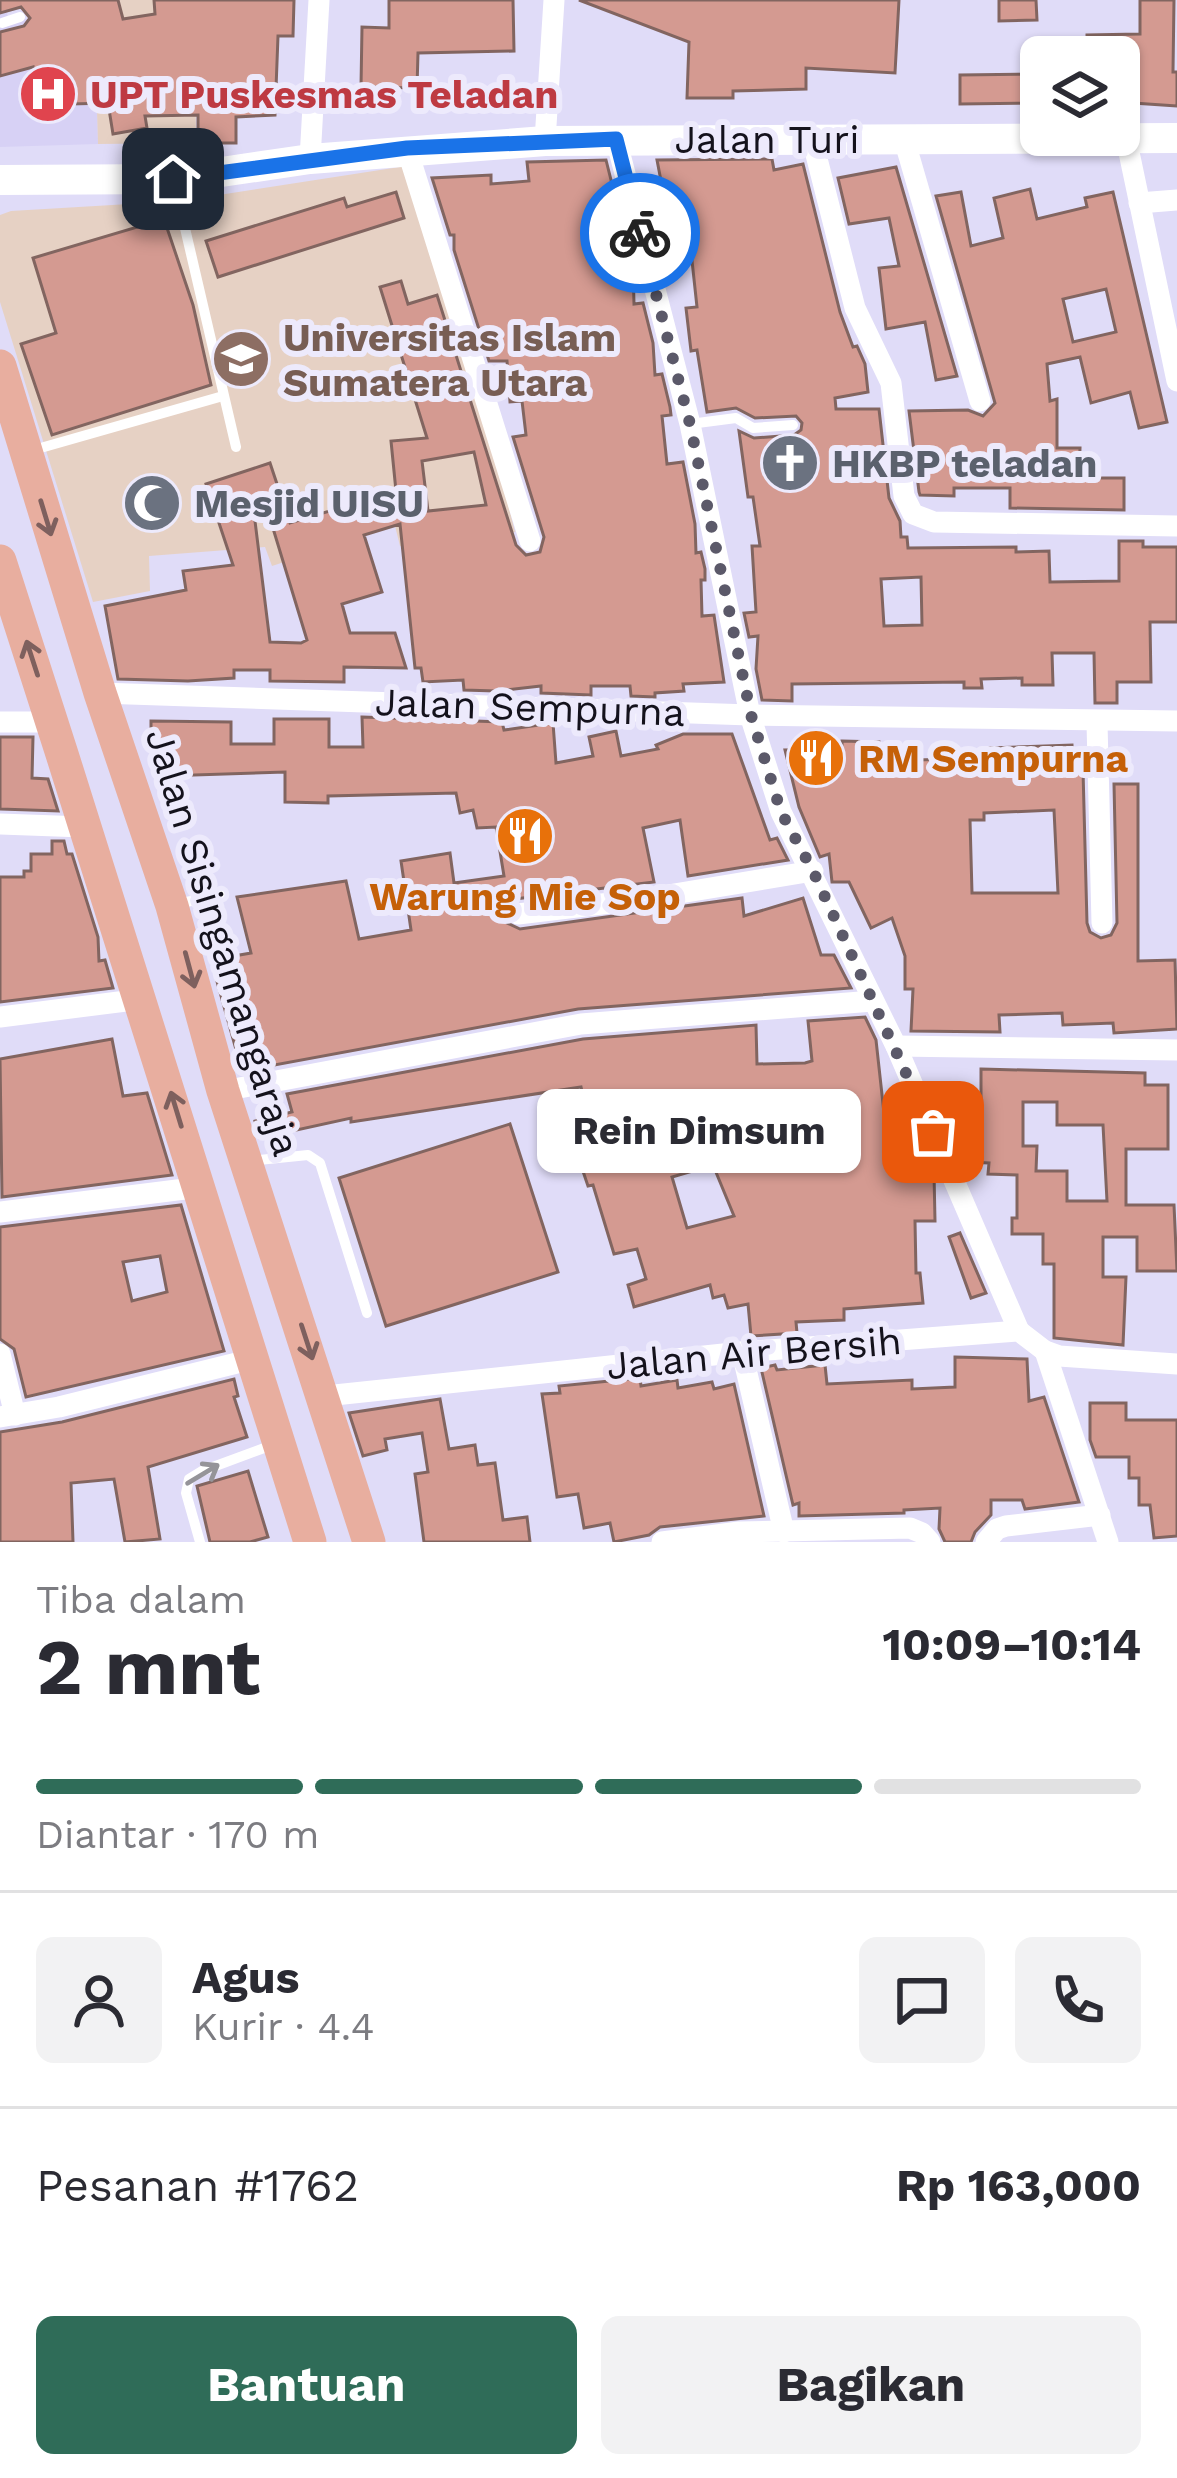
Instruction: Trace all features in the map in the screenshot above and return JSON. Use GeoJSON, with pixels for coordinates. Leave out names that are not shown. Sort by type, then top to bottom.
{"type":"FeatureCollection","features":[{"type":"Feature","properties":{"kind":"main road","name":"Jalan Turi"},"geometry":{"type":"LineString","coordinates":[[0,181],[173,179],[407,148],[545,141],[1020,138]]}},
{"type":"Feature","properties":{"kind":"main road","name":"Jalan Turi"},"geometry":{"type":"LineString","coordinates":[[1140,138],[1177,138]]}},
{"type":"Feature","properties":{"kind":"main road","name":"Jalan Sisingamangaraja"},"geometry":{"type":"LineString","coordinates":[[0,366],[100,693],[172,906],[223,1091],[369,1542]]}},
{"type":"Feature","properties":{"kind":"main road"},"geometry":{"type":"LineString","coordinates":[[0,561],[201,1187],[301,1539]]}},
{"type":"Feature","properties":{"kind":"street"},"geometry":{"type":"LineString","coordinates":[[310,159],[319,0]]}},
{"type":"Feature","properties":{"kind":"street"},"geometry":{"type":"LineString","coordinates":[[545,141],[554,0]]}},
{"type":"Feature","properties":{"kind":"street"},"geometry":{"type":"LineString","coordinates":[[616,139],[690,424],[751,715],[781,812],[896,1046],[1019,1331],[1045,1352],[1078,1360],[1177,1364]]}},
{"type":"Feature","properties":{"kind":"street"},"geometry":{"type":"LineString","coordinates":[[812,139],[855,308],[891,383],[904,496],[914,514],[934,522],[1177,526]]}},
{"type":"Feature","properties":{"kind":"street"},"geometry":{"type":"LineString","coordinates":[[904,139],[980,401]]}},
{"type":"Feature","properties":{"kind":"street"},"geometry":{"type":"LineString","coordinates":[[407,148],[530,541]]}},
{"type":"Feature","properties":{"kind":"street"},"geometry":{"type":"LineString","coordinates":[[1130,156],[1177,381]]}},
{"type":"Feature","properties":{"kind":"street"},"geometry":{"type":"LineString","coordinates":[[1139,202],[1177,200]]}},
{"type":"Feature","properties":{"kind":"street","name":"Jalan Sempurna"},"geometry":{"type":"LineString","coordinates":[[100,693],[751,715],[1177,722]]}},
{"type":"Feature","properties":{"kind":"street"},"geometry":{"type":"LineString","coordinates":[[0,722],[52,722]]}},
{"type":"Feature","properties":{"kind":"street"},"geometry":{"type":"LineString","coordinates":[[1097,722],[1102,922]]}},
{"type":"Feature","properties":{"kind":"street"},"geometry":{"type":"LineString","coordinates":[[0,824],[84,827]]}},
{"type":"Feature","properties":{"kind":"street"},"geometry":{"type":"LineString","coordinates":[[518,914],[813,871]]}},
{"type":"Feature","properties":{"kind":"street"},"geometry":{"type":"LineString","coordinates":[[0,1017],[142,999]]}},
{"type":"Feature","properties":{"kind":"street"},"geometry":{"type":"LineString","coordinates":[[223,1091],[581,1024],[873,1000]]}},
{"type":"Feature","properties":{"kind":"street"},"geometry":{"type":"LineString","coordinates":[[896,1046],[1177,1050]]}},
{"type":"Feature","properties":{"kind":"street"},"geometry":{"type":"LineString","coordinates":[[0,1212],[201,1187]]}},
{"type":"Feature","properties":{"kind":"street","name":"Jalan Air Bersih"},"geometry":{"type":"LineString","coordinates":[[325,1396],[742,1352],[1019,1331]]}},
{"type":"Feature","properties":{"kind":"street"},"geometry":{"type":"LineString","coordinates":[[742,1352],[784,1532]]}},
{"type":"Feature","properties":{"kind":"street"},"geometry":{"type":"LineString","coordinates":[[1045,1352],[1108,1542]]}},
{"type":"Feature","properties":{"kind":"street"},"geometry":{"type":"LineString","coordinates":[[0,1354],[8,1416],[253,1359]]}},
{"type":"Feature","properties":{"kind":"street"},"geometry":{"type":"LineString","coordinates":[[986,1542],[1006,1526],[1100,1515]]}},
{"type":"Feature","properties":{"kind":"street"},"geometry":{"type":"LineString","coordinates":[[662,1541],[740,1532],[910,1528],[930,1542]]}},
{"type":"Feature","properties":{"kind":"lane"},"geometry":{"type":"LineString","coordinates":[[2,23],[20,17]]}},
{"type":"Feature","properties":{"kind":"lane"},"geometry":{"type":"LineString","coordinates":[[173,179],[236,447]]}},
{"type":"Feature","properties":{"kind":"lane"},"geometry":{"type":"LineString","coordinates":[[26,452],[224,396]]}},
{"type":"Feature","properties":{"kind":"lane"},"geometry":{"type":"LineString","coordinates":[[690,424],[736,418],[753,428],[793,425]]}},
{"type":"Feature","properties":{"kind":"lane"},"geometry":{"type":"LineString","coordinates":[[172,906],[224,895]]}},
{"type":"Feature","properties":{"kind":"lane"},"geometry":{"type":"LineString","coordinates":[[247,1162],[308,1155],[320,1163],[368,1313]]}},
{"type":"Feature","properties":{"kind":"lane"},"geometry":{"type":"LineString","coordinates":[[200,1542],[186,1493],[189,1480],[276,1444]]}},
{"type":"Feature","properties":{"kind":"shaded area","name":"UPT Puskesmas Teladan"},"geometry":{"type":"Polygon","coordinates":[[[0,0],[4,0],[8,18],[88,22],[95,45],[98,144],[0,147],[0,0]]]}},
{"type":"Feature","properties":{"kind":"shaded area"},"geometry":{"type":"Polygon","coordinates":[[[81,0],[195,0],[196,143],[98,144],[95,45],[81,0]]]}},
{"type":"Feature","properties":{"kind":"shaded area","name":"Universitas Islam Sumatera Utara"},"geometry":{"type":"Polygon","coordinates":[[[406,166],[486,415],[515,532],[400,546],[395,526],[272,566],[265,547],[149,556],[150,591],[93,602],[0,302],[0,215],[180,201],[406,166]]]}},
{"type":"Feature","properties":{"kind":"building"},"geometry":{"type":"Polygon","coordinates":[[[0,0],[118,0],[123,19],[155,14],[154,0],[294,0],[293,36],[278,36],[275,115],[236,117],[236,143],[198,143],[198,115],[145,116],[147,128],[113,134],[108,103],[34,105],[33,67],[0,76],[0,32],[24,26],[30,18],[21,7],[0,13],[0,0]]]}},
{"type":"Feature","properties":{"kind":"building"},"geometry":{"type":"Polygon","coordinates":[[[389,0],[513,0],[514,51],[418,53],[417,88],[361,87],[362,27],[389,28],[389,0]]]}},
{"type":"Feature","properties":{"kind":"building"},"geometry":{"type":"Polygon","coordinates":[[[579,0],[899,0],[895,73],[806,68],[806,89],[687,98],[689,42],[579,0]]]}},
{"type":"Feature","properties":{"kind":"building"},"geometry":{"type":"Polygon","coordinates":[[[999,0],[1036,0],[1037,20],[999,21],[999,0]]]}},
{"type":"Feature","properties":{"kind":"building"},"geometry":{"type":"Polygon","coordinates":[[[1140,0],[1174,0],[1177,106],[1140,103],[1140,36],[1087,36],[1140,34],[1140,0]]]}},
{"type":"Feature","properties":{"kind":"building"},"geometry":{"type":"Polygon","coordinates":[[[1020,74],[1020,103],[960,104],[960,75],[1020,74]]]}},
{"type":"Feature","properties":{"kind":"building"},"geometry":{"type":"Polygon","coordinates":[[[772,159],[774,170],[803,164],[840,312],[865,364],[868,392],[835,398],[836,409],[879,409],[889,498],[908,548],[1049,551],[1050,582],[1119,581],[1119,541],[1177,547],[1177,622],[1150,622],[1151,682],[1117,682],[1117,703],[1095,703],[1094,653],[1052,653],[1053,685],[1022,685],[1022,678],[981,679],[982,688],[964,688],[964,682],[792,684],[792,701],[762,700],[756,669],[758,636],[749,637],[744,613],[756,612],[752,546],[760,546],[739,431],[754,438],[794,435],[802,423],[796,416],[755,418],[736,408],[707,412],[697,350],[691,351],[686,308],[697,307],[690,242],[661,248],[656,221],[664,220],[656,187],[662,186],[657,160],[772,159]],[[921,577],[881,579],[884,626],[922,625],[921,577]]]}},
{"type":"Feature","properties":{"kind":"building"},"geometry":{"type":"Polygon","coordinates":[[[606,160],[620,216],[611,217],[612,265],[633,264],[634,304],[643,303],[655,375],[662,374],[670,407],[671,415],[662,416],[667,464],[683,462],[696,553],[701,552],[705,569],[702,616],[714,615],[724,682],[683,684],[684,691],[655,693],[655,697],[631,696],[630,686],[591,686],[591,695],[541,693],[541,686],[464,690],[463,680],[423,682],[421,668],[415,668],[400,524],[364,535],[382,592],[342,604],[350,633],[395,633],[406,668],[344,667],[344,682],[270,681],[270,670],[234,670],[234,678],[188,681],[118,679],[105,606],[186,590],[183,571],[233,565],[206,484],[270,463],[290,523],[396,491],[391,441],[427,438],[380,287],[401,281],[408,304],[437,295],[516,545],[526,555],[540,552],[544,537],[513,437],[526,435],[522,401],[510,402],[507,361],[489,361],[454,250],[454,235],[450,235],[432,178],[491,175],[491,184],[529,181],[527,162],[606,160]],[[474,452],[422,461],[428,511],[486,505],[474,452]],[[265,502],[253,505],[270,642],[301,643],[307,640],[265,502]]]}},
{"type":"Feature","properties":{"kind":"building"},"geometry":{"type":"Polygon","coordinates":[[[896,167],[957,376],[936,380],[925,322],[886,329],[879,268],[899,266],[889,218],[849,224],[838,178],[896,167]]]}},
{"type":"Feature","properties":{"kind":"building"},"geometry":{"type":"Polygon","coordinates":[[[1030,189],[1037,219],[1087,207],[1085,198],[1113,192],[1167,422],[1139,428],[1130,392],[1091,403],[1080,357],[1047,364],[1050,401],[1057,399],[1057,448],[1080,448],[1079,478],[1124,478],[1124,510],[1010,508],[1010,488],[954,488],[954,496],[920,495],[909,411],[968,410],[983,416],[995,403],[936,196],[961,192],[971,246],[1003,238],[994,198],[1030,189]],[[1106,289],[1063,299],[1073,342],[1116,332],[1106,289]]]}},
{"type":"Feature","properties":{"kind":"building","name":"Universitas Islam Sumatera Utara"},"geometry":{"type":"Polygon","coordinates":[[[396,192],[404,218],[218,277],[206,241],[344,198],[347,207],[396,192]]]}},
{"type":"Feature","properties":{"kind":"building"},"geometry":{"type":"Polygon","coordinates":[[[164,219],[193,305],[211,385],[52,435],[21,344],[56,333],[33,258],[164,219]]]}},
{"type":"Feature","properties":{"kind":"building"},"geometry":{"type":"Polygon","coordinates":[[[362,717],[502,722],[504,730],[553,723],[556,763],[593,756],[589,737],[616,731],[621,756],[658,749],[656,745],[683,734],[732,734],[770,840],[777,838],[788,860],[688,876],[680,820],[643,828],[654,882],[515,899],[505,907],[505,922],[520,929],[742,898],[744,916],[803,898],[821,955],[834,955],[851,988],[578,1009],[242,1071],[211,960],[251,953],[237,897],[346,881],[359,939],[411,930],[401,861],[450,853],[454,883],[504,876],[496,827],[477,828],[473,810],[460,813],[456,793],[328,796],[328,803],[285,802],[285,772],[164,776],[164,745],[151,745],[151,721],[231,722],[231,744],[274,744],[274,719],[329,719],[329,747],[363,747],[362,717]]]}},
{"type":"Feature","properties":{"kind":"building"},"geometry":{"type":"Polygon","coordinates":[[[0,737],[33,737],[32,778],[48,779],[58,811],[0,809],[0,737]]]}},
{"type":"Feature","properties":{"kind":"building"},"geometry":{"type":"Polygon","coordinates":[[[842,741],[879,742],[879,761],[990,758],[990,748],[1072,745],[1073,771],[1083,770],[1087,923],[1090,932],[1101,938],[1111,935],[1117,923],[1114,784],[1138,784],[1138,961],[1175,960],[1177,1029],[1114,1033],[1113,1023],[1063,1025],[1062,1013],[999,1015],[1000,1032],[911,1031],[913,989],[905,989],[905,956],[892,918],[871,928],[849,882],[832,882],[829,854],[820,857],[799,807],[785,750],[842,749],[842,741]],[[1054,810],[984,813],[984,820],[970,820],[972,893],[1058,893],[1054,810]]]}},
{"type":"Feature","properties":{"kind":"building"},"geometry":{"type":"Polygon","coordinates":[[[52,841],[64,841],[67,854],[72,854],[98,937],[99,961],[105,960],[113,988],[0,1002],[0,877],[24,877],[24,871],[31,871],[31,854],[52,854],[52,841]]]}},
{"type":"Feature","properties":{"kind":"building"},"geometry":{"type":"Polygon","coordinates":[[[865,1017],[876,1040],[884,1113],[893,1113],[894,1127],[902,1126],[904,1161],[932,1167],[935,1221],[915,1221],[916,1273],[920,1273],[923,1303],[844,1309],[844,1320],[796,1322],[797,1333],[751,1336],[748,1304],[728,1308],[724,1295],[713,1298],[710,1285],[634,1307],[628,1285],[646,1279],[637,1249],[614,1254],[593,1185],[588,1186],[569,1130],[563,1132],[555,1109],[584,1100],[581,1087],[351,1122],[351,1118],[260,1138],[255,1121],[292,1112],[287,1094],[583,1039],[756,1025],[757,1064],[805,1063],[812,1061],[808,1021],[865,1017]],[[713,1165],[672,1177],[687,1228],[734,1216],[713,1165]]]}},
{"type":"Feature","properties":{"kind":"building"},"geometry":{"type":"Polygon","coordinates":[[[112,1039],[123,1096],[147,1093],[172,1175],[2,1197],[0,1059],[112,1039]]]}},
{"type":"Feature","properties":{"kind":"building"},"geometry":{"type":"Polygon","coordinates":[[[981,1069],[1145,1073],[1145,1085],[1168,1085],[1168,1149],[1126,1149],[1126,1205],[1174,1205],[1177,1271],[1137,1271],[1137,1237],[1103,1237],[1103,1277],[1126,1277],[1123,1345],[1054,1338],[1054,1264],[1043,1264],[1043,1234],[1012,1234],[1012,1218],[1017,1218],[1017,1175],[988,1174],[989,1163],[968,1162],[969,1145],[981,1145],[981,1069]],[[1023,1102],[1023,1146],[1037,1146],[1036,1171],[1067,1171],[1067,1201],[1107,1201],[1103,1125],[1057,1125],[1057,1102],[1023,1102]]]}},
{"type":"Feature","properties":{"kind":"building"},"geometry":{"type":"Polygon","coordinates":[[[510,1124],[558,1272],[386,1326],[339,1178],[510,1124]]]}},
{"type":"Feature","properties":{"kind":"building"},"geometry":{"type":"Polygon","coordinates":[[[181,1205],[224,1351],[26,1397],[14,1349],[0,1339],[0,1227],[181,1205]],[[160,1256],[123,1262],[132,1301],[167,1292],[160,1256]]]}},
{"type":"Feature","properties":{"kind":"building"},"geometry":{"type":"Polygon","coordinates":[[[960,1233],[986,1293],[971,1298],[949,1237],[960,1233]]]}},
{"type":"Feature","properties":{"kind":"building"},"geometry":{"type":"Polygon","coordinates":[[[955,1357],[1027,1359],[1029,1401],[1044,1397],[1079,1502],[1025,1509],[1022,1500],[991,1500],[991,1515],[971,1542],[945,1542],[939,1529],[940,1508],[799,1516],[761,1368],[825,1365],[827,1384],[912,1380],[912,1389],[955,1387],[955,1357]]]}},
{"type":"Feature","properties":{"kind":"building"},"geometry":{"type":"Polygon","coordinates":[[[640,1378],[641,1386],[677,1380],[678,1388],[734,1384],[764,1516],[660,1527],[649,1535],[614,1542],[610,1523],[584,1528],[578,1494],[557,1497],[542,1394],[560,1393],[559,1386],[640,1378]]]}},
{"type":"Feature","properties":{"kind":"building"},"geometry":{"type":"Polygon","coordinates":[[[234,1379],[238,1396],[234,1397],[247,1437],[148,1467],[160,1539],[125,1542],[114,1479],[71,1483],[73,1542],[0,1542],[0,1432],[62,1422],[234,1379]]]}},
{"type":"Feature","properties":{"kind":"building"},"geometry":{"type":"Polygon","coordinates":[[[440,1399],[449,1449],[475,1445],[478,1465],[495,1463],[503,1520],[527,1517],[530,1542],[424,1542],[415,1474],[428,1472],[422,1433],[385,1439],[387,1450],[363,1456],[349,1413],[440,1399]]]}},
{"type":"Feature","properties":{"kind":"building"},"geometry":{"type":"Polygon","coordinates":[[[1090,1403],[1126,1403],[1126,1420],[1177,1420],[1177,1536],[1154,1538],[1150,1505],[1139,1505],[1139,1478],[1129,1478],[1129,1457],[1096,1457],[1090,1440],[1090,1403]]]}},
{"type":"Feature","properties":{"kind":"building"},"geometry":{"type":"Polygon","coordinates":[[[248,1471],[268,1537],[210,1542],[197,1486],[248,1471]]]}},
{"type":"Feature","properties":{"kind":"way so far"},"geometry":{"type":"LineString","coordinates":[[640,233],[690,424],[751,715],[781,812],[933,1132]]}},
{"type":"Feature","properties":{"kind":"place","name":"UPT Puskesmas Teladan"},"geometry":{"type":"Point","coordinates":[48,94]}},
{"type":"Feature","properties":{"kind":"place","name":"Universitas Islam Sumatera Utara"},"geometry":{"type":"Point","coordinates":[241,359]}},
{"type":"Feature","properties":{"kind":"place","name":"HKBP teladan"},"geometry":{"type":"Point","coordinates":[790,463]}},
{"type":"Feature","properties":{"kind":"place","name":"Mesjid UISU"},"geometry":{"type":"Point","coordinates":[152,503]}},
{"type":"Feature","properties":{"kind":"place","name":"RM Sempurna"},"geometry":{"type":"Point","coordinates":[816,758]}},
{"type":"Feature","properties":{"kind":"place","name":"Warung Mie Sop"},"geometry":{"type":"Point","coordinates":[525,836]}},
{"type":"Feature","properties":{"kind":"place","name":"Rein Dimsum"},"geometry":{"type":"Point","coordinates":[933,1132]}},
{"type":"Feature","properties":{"kind":"route"},"geometry":{"type":"LineString","coordinates":[[173,179],[407,148],[616,139],[640,233]]}}]}
